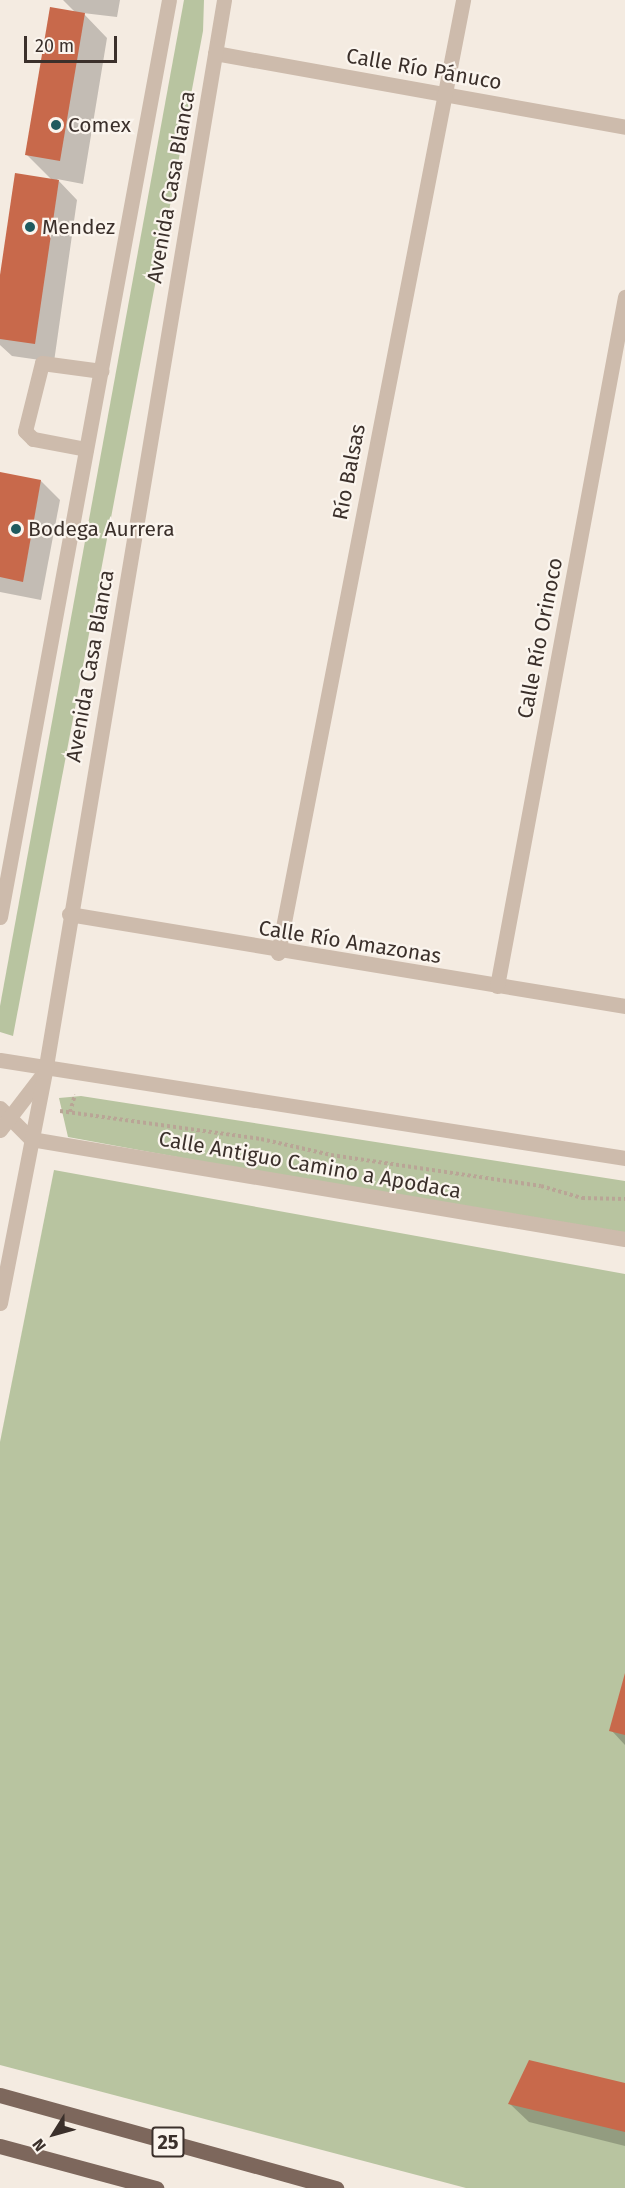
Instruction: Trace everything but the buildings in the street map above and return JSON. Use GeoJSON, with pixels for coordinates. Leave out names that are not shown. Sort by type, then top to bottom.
{"type":"FeatureCollection","features":[{"type":"Feature","properties":{"kind":"main road","name":"25"},"geometry":{"type":"LineString","coordinates":[[0,2095],[336,2188]]}},
{"type":"Feature","properties":{"kind":"main road","name":"25"},"geometry":{"type":"LineString","coordinates":[[0,2146],[156,2188]]}},
{"type":"Feature","properties":{"kind":"street","name":"Avenida Casa Blanca"},"geometry":{"type":"LineString","coordinates":[[0,917],[5,859],[101,371],[169,0]]}},
{"type":"Feature","properties":{"kind":"street","name":"Avenida Casa Blanca"},"geometry":{"type":"LineString","coordinates":[[0,1304],[45,1072],[69,914],[224,0]]}},
{"type":"Feature","properties":{"kind":"street","name":"Río Balsas"},"geometry":{"type":"LineString","coordinates":[[278,953],[463,0]]}},
{"type":"Feature","properties":{"kind":"street","name":"Calle Río Pánuco"},"geometry":{"type":"LineString","coordinates":[[215,53],[625,127]]}},
{"type":"Feature","properties":{"kind":"street","name":"Calle Río Orinoco"},"geometry":{"type":"LineString","coordinates":[[497,986],[625,297]]}},
{"type":"Feature","properties":{"kind":"street"},"geometry":{"type":"LineString","coordinates":[[86,449],[33,439],[25,431],[42,363],[101,371]]}},
{"type":"Feature","properties":{"kind":"street","name":"Calle Río Amazonas"},"geometry":{"type":"LineString","coordinates":[[69,914],[278,953],[625,1006]]}},
{"type":"Feature","properties":{"kind":"street"},"geometry":{"type":"LineString","coordinates":[[0,1060],[45,1072],[625,1158]]}},
{"type":"Feature","properties":{"kind":"street"},"geometry":{"type":"LineString","coordinates":[[31,1139],[3,1119],[45,1072]]}},
{"type":"Feature","properties":{"kind":"street","name":"Calle Antiguo Camino a Apodaca"},"geometry":{"type":"LineString","coordinates":[[31,1139],[625,1239]]}},
{"type":"Feature","properties":{"kind":"path"},"geometry":{"type":"LineString","coordinates":[[38,1108],[261,1139],[331,1155],[541,1186],[582,1198],[625,1199]]}},
{"type":"Feature","properties":{"kind":"green space"},"geometry":{"type":"Polygon","coordinates":[[[184,0],[204,0],[203,31],[13,1036],[0,1032],[0,1006],[184,0]]]}},
{"type":"Feature","properties":{"kind":"green space"},"geometry":{"type":"Polygon","coordinates":[[[81,1096],[625,1181],[625,1239],[68,1137],[59,1098],[81,1096]]]}},
{"type":"Feature","properties":{"kind":"green space"},"geometry":{"type":"Polygon","coordinates":[[[54,1170],[625,1274],[625,2188],[466,2188],[0,2065],[0,1442],[54,1170]]]}},
{"type":"Feature","properties":{"kind":"place","name":"Comex"},"geometry":{"type":"Point","coordinates":[56,125]}},
{"type":"Feature","properties":{"kind":"place","name":"Mendez"},"geometry":{"type":"Point","coordinates":[30,227]}},
{"type":"Feature","properties":{"kind":"place","name":"Bodega Aurrera"},"geometry":{"type":"Point","coordinates":[16,529]}}]}
